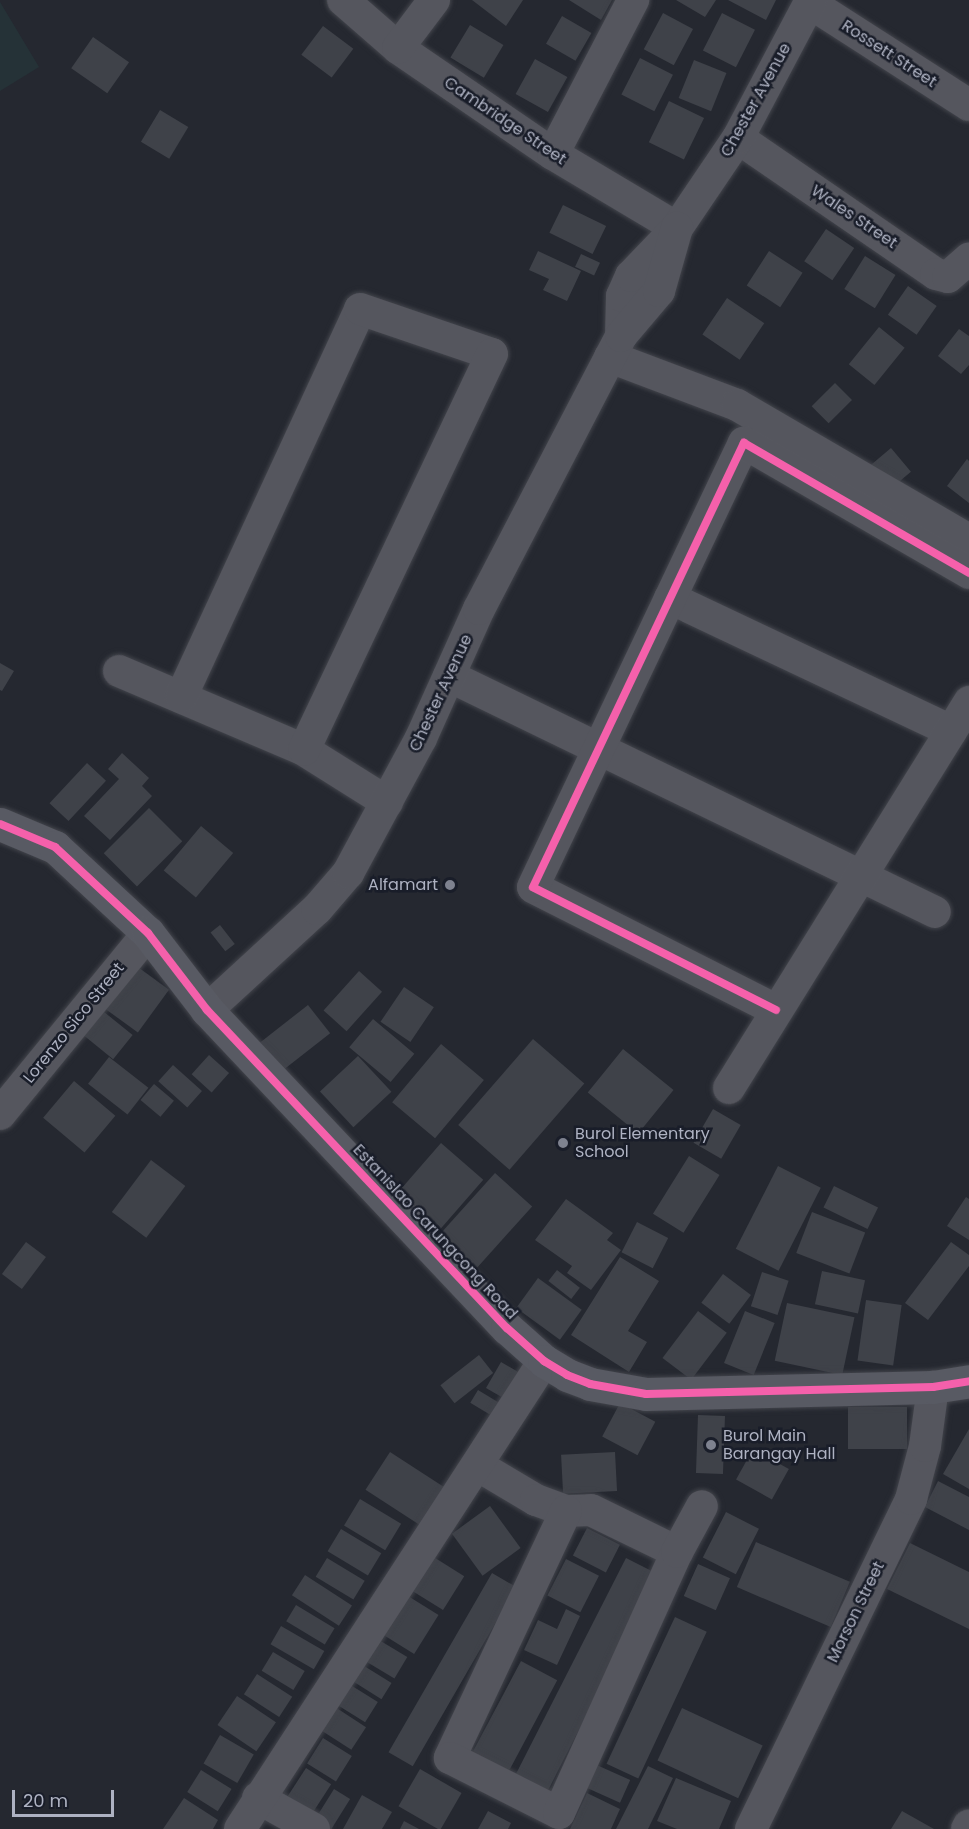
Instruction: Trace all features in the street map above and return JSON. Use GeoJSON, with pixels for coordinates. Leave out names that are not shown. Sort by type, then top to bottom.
{"type":"FeatureCollection","features":[{"type":"Feature","properties":{"kind":"street","name":"Cambridge Street"},"geometry":{"type":"LineString","coordinates":[[343,0],[398,48],[553,154],[677,228]]}},
{"type":"Feature","properties":{"kind":"street"},"geometry":{"type":"LineString","coordinates":[[398,48],[435,0]]}},
{"type":"Feature","properties":{"kind":"street"},"geometry":{"type":"LineString","coordinates":[[553,154],[633,0]]}},
{"type":"Feature","properties":{"kind":"street","name":"Rossett Street"},"geometry":{"type":"LineString","coordinates":[[810,1],[969,105]]}},
{"type":"Feature","properties":{"kind":"street","name":"Chester Avenue"},"geometry":{"type":"LineString","coordinates":[[207,1010],[317,909],[348,873],[387,802],[616,347],[622,296],[631,276],[677,228],[738,138],[810,1]]}},
{"type":"Feature","properties":{"kind":"street","name":"Wales Street"},"geometry":{"type":"LineString","coordinates":[[738,138],[936,274],[948,277],[969,259]]}},
{"type":"Feature","properties":{"kind":"street"},"geometry":{"type":"LineString","coordinates":[[181,697],[360,309],[492,354],[304,750]]}},
{"type":"Feature","properties":{"kind":"street"},"geometry":{"type":"LineString","coordinates":[[616,347],[737,405],[969,540]]}},
{"type":"Feature","properties":{"kind":"street"},"geometry":{"type":"LineString","coordinates":[[776,1010],[533,888],[744,443],[969,573]]}},
{"type":"Feature","properties":{"kind":"street"},"geometry":{"type":"LineString","coordinates":[[670,598],[951,731]]}},
{"type":"Feature","properties":{"kind":"street"},"geometry":{"type":"LineString","coordinates":[[119,671],[304,750],[387,802]]}},
{"type":"Feature","properties":{"kind":"street"},"geometry":{"type":"LineString","coordinates":[[449,676],[935,912]]}},
{"type":"Feature","properties":{"kind":"street"},"geometry":{"type":"LineString","coordinates":[[729,1088],[969,702]]}},
{"type":"Feature","properties":{"kind":"street","name":"Estanislao Carungcong Road"},"geometry":{"type":"LineString","coordinates":[[0,824],[55,847],[148,933],[207,1010],[507,1328],[544,1361],[590,1384],[646,1394],[933,1387],[969,1381]]}},
{"type":"Feature","properties":{"kind":"street","name":"Lorenzo Sico Street"},"geometry":{"type":"LineString","coordinates":[[0,1113],[148,933]]}},
{"type":"Feature","properties":{"kind":"street"},"geometry":{"type":"LineString","coordinates":[[240,1829],[544,1361]]}},
{"type":"Feature","properties":{"kind":"street","name":"Morson Street"},"geometry":{"type":"LineString","coordinates":[[751,1829],[911,1499],[925,1446],[933,1387]]}},
{"type":"Feature","properties":{"kind":"street"},"geometry":{"type":"LineString","coordinates":[[477,1465],[536,1500],[566,1511],[591,1510],[677,1552]]}},
{"type":"Feature","properties":{"kind":"street"},"geometry":{"type":"LineString","coordinates":[[566,1511],[450,1758],[559,1813],[677,1552],[702,1506]]}},
{"type":"Feature","properties":{"kind":"street"},"geometry":{"type":"LineString","coordinates":[[258,1798],[314,1829]]}},
{"type":"Feature","properties":{"kind":"shaded area"},"geometry":{"type":"Polygon","coordinates":[[[0,2],[39,67],[0,91],[0,2]]]}},
{"type":"Feature","properties":{"kind":"building"},"geometry":{"type":"Polygon","coordinates":[[[472,0],[523,0],[506,26],[472,0]]]}},
{"type":"Feature","properties":{"kind":"building"},"geometry":{"type":"Polygon","coordinates":[[[569,0],[612,0],[601,20],[569,0]]]}},
{"type":"Feature","properties":{"kind":"building"},"geometry":{"type":"Polygon","coordinates":[[[676,0],[716,0],[705,17],[676,0]]]}},
{"type":"Feature","properties":{"kind":"building"},"geometry":{"type":"Polygon","coordinates":[[[728,0],[776,0],[766,20],[728,0]]]}},
{"type":"Feature","properties":{"kind":"building"},"geometry":{"type":"Polygon","coordinates":[[[663,13],[693,29],[674,65],[644,49],[663,13]]]}},
{"type":"Feature","properties":{"kind":"building"},"geometry":{"type":"Polygon","coordinates":[[[722,13],[755,30],[736,67],[703,50],[722,13]]]}},
{"type":"Feature","properties":{"kind":"building"},"geometry":{"type":"Polygon","coordinates":[[[562,16],[591,33],[575,61],[546,44],[562,16]]]}},
{"type":"Feature","properties":{"kind":"building"},"geometry":{"type":"Polygon","coordinates":[[[470,25],[503,45],[484,78],[450,58],[470,25]]]}},
{"type":"Feature","properties":{"kind":"building"},"geometry":{"type":"Polygon","coordinates":[[[323,26],[353,49],[332,78],[301,55],[323,26]]]}},
{"type":"Feature","properties":{"kind":"building"},"geometry":{"type":"Polygon","coordinates":[[[93,37],[129,62],[107,93],[71,68],[93,37]]]}},
{"type":"Feature","properties":{"kind":"building"},"geometry":{"type":"Polygon","coordinates":[[[640,58],[673,75],[654,111],[621,95],[640,58]]]}},
{"type":"Feature","properties":{"kind":"building"},"geometry":{"type":"Polygon","coordinates":[[[535,59],[567,77],[548,112],[516,94],[535,59]]]}},
{"type":"Feature","properties":{"kind":"building"},"geometry":{"type":"Polygon","coordinates":[[[694,60],[726,73],[711,111],[679,98],[694,60]]]}},
{"type":"Feature","properties":{"kind":"building"},"geometry":{"type":"Polygon","coordinates":[[[669,101],[704,118],[684,159],[649,142],[669,101]]]}},
{"type":"Feature","properties":{"kind":"building"},"geometry":{"type":"Polygon","coordinates":[[[160,110],[188,127],[169,159],[141,142],[160,110]]]}},
{"type":"Feature","properties":{"kind":"building"},"geometry":{"type":"Polygon","coordinates":[[[563,205],[606,226],[593,254],[549,233],[563,205]]]}},
{"type":"Feature","properties":{"kind":"building"},"geometry":{"type":"Polygon","coordinates":[[[826,229],[854,248],[832,280],[804,261],[826,229]]]}},
{"type":"Feature","properties":{"kind":"building"},"geometry":{"type":"Polygon","coordinates":[[[538,251],[581,271],[567,301],[543,290],[549,279],[529,270],[538,251]]]}},
{"type":"Feature","properties":{"kind":"building"},"geometry":{"type":"Polygon","coordinates":[[[769,251],[803,273],[780,307],[747,285],[769,251]]]}},
{"type":"Feature","properties":{"kind":"building"},"geometry":{"type":"Polygon","coordinates":[[[581,254],[600,263],[594,276],[575,267],[581,254]]]}},
{"type":"Feature","properties":{"kind":"building"},"geometry":{"type":"Polygon","coordinates":[[[865,256],[896,275],[875,308],[844,289],[865,256]]]}},
{"type":"Feature","properties":{"kind":"building"},"geometry":{"type":"Polygon","coordinates":[[[908,286],[937,306],[917,335],[888,315],[908,286]]]}},
{"type":"Feature","properties":{"kind":"building"},"geometry":{"type":"Polygon","coordinates":[[[727,298],[764,323],[740,360],[702,334],[727,298]]]}},
{"type":"Feature","properties":{"kind":"building"},"geometry":{"type":"Polygon","coordinates":[[[879,327],[905,348],[874,385],[849,364],[879,327]]]}},
{"type":"Feature","properties":{"kind":"building"},"geometry":{"type":"Polygon","coordinates":[[[959,329],[969,336],[969,365],[961,374],[938,356],[959,329]]]}},
{"type":"Feature","properties":{"kind":"building"},"geometry":{"type":"Polygon","coordinates":[[[835,383],[852,400],[829,423],[812,406],[835,383]]]}},
{"type":"Feature","properties":{"kind":"building"},"geometry":{"type":"Polygon","coordinates":[[[891,448],[911,472],[887,492],[867,468],[891,448]]]}},
{"type":"Feature","properties":{"kind":"building"},"geometry":{"type":"Polygon","coordinates":[[[967,459],[969,461],[969,503],[947,486],[967,459]]]}},
{"type":"Feature","properties":{"kind":"building"},"geometry":{"type":"Polygon","coordinates":[[[0,663],[14,671],[2,691],[0,690],[0,663]]]}},
{"type":"Feature","properties":{"kind":"building"},"geometry":{"type":"Polygon","coordinates":[[[122,753],[149,778],[142,786],[152,796],[110,840],[84,816],[119,779],[108,769],[122,753]]]}},
{"type":"Feature","properties":{"kind":"building"},"geometry":{"type":"Polygon","coordinates":[[[87,763],[106,781],[69,821],[49,803],[87,763]]]}},
{"type":"Feature","properties":{"kind":"building"},"geometry":{"type":"Polygon","coordinates":[[[149,808],[182,841],[137,886],[104,853],[149,808]]]}},
{"type":"Feature","properties":{"kind":"building"},"geometry":{"type":"Polygon","coordinates":[[[201,826],[233,853],[196,897],[164,870],[201,826]]]}},
{"type":"Feature","properties":{"kind":"building"},"geometry":{"type":"Polygon","coordinates":[[[220,925],[235,944],[225,951],[211,932],[220,925]]]}},
{"type":"Feature","properties":{"kind":"building"},"geometry":{"type":"Polygon","coordinates":[[[131,962],[169,990],[138,1033],[100,1005],[131,962]]]}},
{"type":"Feature","properties":{"kind":"building"},"geometry":{"type":"Polygon","coordinates":[[[359,971],[382,992],[347,1031],[324,1010],[359,971]]]}},
{"type":"Feature","properties":{"kind":"building"},"geometry":{"type":"Polygon","coordinates":[[[404,987],[434,1007],[410,1042],[381,1022],[404,987]]]}},
{"type":"Feature","properties":{"kind":"building"},"geometry":{"type":"Polygon","coordinates":[[[93,1003],[133,1035],[113,1059],[73,1027],[93,1003]]]}},
{"type":"Feature","properties":{"kind":"building"},"geometry":{"type":"Polygon","coordinates":[[[308,1005],[330,1033],[281,1072],[259,1043],[308,1005]]]}},
{"type":"Feature","properties":{"kind":"building"},"geometry":{"type":"Polygon","coordinates":[[[373,1019],[414,1054],[391,1082],[349,1047],[373,1019]]]}},
{"type":"Feature","properties":{"kind":"building"},"geometry":{"type":"Polygon","coordinates":[[[533,1039],[584,1084],[510,1170],[458,1125],[533,1039]]]}},
{"type":"Feature","properties":{"kind":"building"},"geometry":{"type":"Polygon","coordinates":[[[441,1044],[484,1080],[435,1138],[392,1102],[441,1044]]]}},
{"type":"Feature","properties":{"kind":"building"},"geometry":{"type":"Polygon","coordinates":[[[623,1049],[674,1090],[638,1133],[588,1093],[623,1049]]]}},
{"type":"Feature","properties":{"kind":"building"},"geometry":{"type":"Polygon","coordinates":[[[209,1055],[229,1073],[212,1092],[192,1074],[209,1055]]]}},
{"type":"Feature","properties":{"kind":"building"},"geometry":{"type":"Polygon","coordinates":[[[358,1056],[391,1092],[353,1127],[320,1091],[358,1056]]]}},
{"type":"Feature","properties":{"kind":"building"},"geometry":{"type":"Polygon","coordinates":[[[109,1057],[148,1088],[127,1115],[88,1084],[109,1057]]]}},
{"type":"Feature","properties":{"kind":"building"},"geometry":{"type":"Polygon","coordinates":[[[173,1065],[202,1091],[187,1107],[158,1081],[173,1065]]]}},
{"type":"Feature","properties":{"kind":"building"},"geometry":{"type":"Polygon","coordinates":[[[74,1081],[115,1116],[85,1152],[43,1118],[74,1081]]]}},
{"type":"Feature","properties":{"kind":"building"},"geometry":{"type":"Polygon","coordinates":[[[154,1084],[174,1101],[160,1117],[141,1100],[154,1084]]]}},
{"type":"Feature","properties":{"kind":"building"},"geometry":{"type":"Polygon","coordinates":[[[713,1109],[741,1125],[721,1159],[694,1143],[713,1109]]]}},
{"type":"Feature","properties":{"kind":"building"},"geometry":{"type":"Polygon","coordinates":[[[441,1143],[483,1180],[439,1230],[397,1194],[441,1143]]]}},
{"type":"Feature","properties":{"kind":"building"},"geometry":{"type":"Polygon","coordinates":[[[689,1156],[720,1175],[683,1233],[653,1214],[689,1156]]]}},
{"type":"Feature","properties":{"kind":"building"},"geometry":{"type":"Polygon","coordinates":[[[151,1160],[185,1186],[146,1238],[112,1212],[151,1160]]]}},
{"type":"Feature","properties":{"kind":"building"},"geometry":{"type":"Polygon","coordinates":[[[778,1166],[821,1188],[779,1271],[736,1249],[778,1166]]]}},
{"type":"Feature","properties":{"kind":"building"},"geometry":{"type":"Polygon","coordinates":[[[495,1173],[532,1206],[477,1268],[439,1235],[495,1173]]]}},
{"type":"Feature","properties":{"kind":"building"},"geometry":{"type":"Polygon","coordinates":[[[834,1186],[878,1207],[868,1229],[823,1208],[834,1186]]]}},
{"type":"Feature","properties":{"kind":"building"},"geometry":{"type":"Polygon","coordinates":[[[966,1197],[969,1199],[969,1240],[947,1226],[966,1197]]]}},
{"type":"Feature","properties":{"kind":"building"},"geometry":{"type":"Polygon","coordinates":[[[566,1199],[613,1233],[607,1240],[621,1250],[591,1290],[567,1273],[572,1266],[535,1240],[566,1199]]]}},
{"type":"Feature","properties":{"kind":"building"},"geometry":{"type":"Polygon","coordinates":[[[812,1212],[865,1232],[849,1274],[796,1253],[812,1212]]]}},
{"type":"Feature","properties":{"kind":"building"},"geometry":{"type":"Polygon","coordinates":[[[637,1222],[668,1238],[653,1268],[622,1252],[637,1222]]]}},
{"type":"Feature","properties":{"kind":"building"},"geometry":{"type":"Polygon","coordinates":[[[26,1242],[46,1257],[22,1289],[2,1274],[26,1242]]]}},
{"type":"Feature","properties":{"kind":"building"},"geometry":{"type":"Polygon","coordinates":[[[951,1242],[969,1255],[969,1266],[928,1320],[905,1303],[951,1242]]]}},
{"type":"Feature","properties":{"kind":"building"},"geometry":{"type":"Polygon","coordinates":[[[620,1257],[659,1281],[628,1331],[647,1342],[629,1372],[571,1335],[620,1257]]]}},
{"type":"Feature","properties":{"kind":"building"},"geometry":{"type":"Polygon","coordinates":[[[557,1270],[580,1288],[571,1299],[548,1281],[557,1270]]]}},
{"type":"Feature","properties":{"kind":"building"},"geometry":{"type":"Polygon","coordinates":[[[822,1271],[865,1280],[858,1313],[815,1304],[822,1271]]]}},
{"type":"Feature","properties":{"kind":"building"},"geometry":{"type":"Polygon","coordinates":[[[762,1272],[789,1281],[778,1315],[751,1306],[762,1272]]]}},
{"type":"Feature","properties":{"kind":"building"},"geometry":{"type":"Polygon","coordinates":[[[723,1274],[751,1295],[729,1324],[701,1303],[723,1274]]]}},
{"type":"Feature","properties":{"kind":"building"},"geometry":{"type":"Polygon","coordinates":[[[538,1278],[582,1310],[560,1340],[516,1308],[538,1278]]]}},
{"type":"Feature","properties":{"kind":"building"},"geometry":{"type":"Polygon","coordinates":[[[866,1300],[902,1305],[893,1365],[858,1360],[866,1300]]]}},
{"type":"Feature","properties":{"kind":"building"},"geometry":{"type":"Polygon","coordinates":[[[787,1303],[854,1317],[842,1375],[775,1361],[787,1303]]]}},
{"type":"Feature","properties":{"kind":"building"},"geometry":{"type":"Polygon","coordinates":[[[698,1311],[727,1333],[691,1380],[662,1358],[698,1311]]]}},
{"type":"Feature","properties":{"kind":"building"},"geometry":{"type":"Polygon","coordinates":[[[745,1311],[775,1323],[754,1375],[724,1363],[745,1311]]]}},
{"type":"Feature","properties":{"kind":"building"},"geometry":{"type":"Polygon","coordinates":[[[479,1355],[493,1373],[455,1403],[440,1385],[479,1355]]]}},
{"type":"Feature","properties":{"kind":"building"},"geometry":{"type":"Polygon","coordinates":[[[501,1362],[518,1372],[503,1398],[486,1388],[501,1362]]]}},
{"type":"Feature","properties":{"kind":"building"},"geometry":{"type":"Polygon","coordinates":[[[478,1390],[503,1405],[495,1418],[470,1403],[478,1390]]]}},
{"type":"Feature","properties":{"kind":"building"},"geometry":{"type":"Polygon","coordinates":[[[620,1403],[655,1422],[637,1455],[602,1437],[620,1403]]]}},
{"type":"Feature","properties":{"kind":"building"},"geometry":{"type":"Polygon","coordinates":[[[848,1407],[907,1407],[907,1449],[848,1449],[848,1407]]]}},
{"type":"Feature","properties":{"kind":"building","name":"Burol Main Barangay Hall"},"geometry":{"type":"Polygon","coordinates":[[[698,1415],[725,1416],[723,1474],[696,1473],[698,1415]]]}},
{"type":"Feature","properties":{"kind":"building"},"geometry":{"type":"Polygon","coordinates":[[[969,1429],[969,1489],[943,1474],[969,1429]]]}},
{"type":"Feature","properties":{"kind":"building"},"geometry":{"type":"Polygon","coordinates":[[[753,1449],[789,1469],[772,1499],[736,1480],[753,1449]]]}},
{"type":"Feature","properties":{"kind":"building"},"geometry":{"type":"Polygon","coordinates":[[[390,1452],[447,1489],[423,1527],[365,1490],[390,1452]]]}},
{"type":"Feature","properties":{"kind":"building"},"geometry":{"type":"Polygon","coordinates":[[[615,1452],[617,1491],[563,1494],[561,1455],[615,1452]]]}},
{"type":"Feature","properties":{"kind":"building"},"geometry":{"type":"Polygon","coordinates":[[[938,1481],[969,1497],[969,1530],[925,1507],[938,1481]]]}},
{"type":"Feature","properties":{"kind":"building"},"geometry":{"type":"Polygon","coordinates":[[[360,1499],[401,1524],[385,1550],[344,1526],[360,1499]]]}},
{"type":"Feature","properties":{"kind":"building"},"geometry":{"type":"Polygon","coordinates":[[[490,1506],[521,1548],[483,1576],[452,1534],[490,1506]]]}},
{"type":"Feature","properties":{"kind":"building"},"geometry":{"type":"Polygon","coordinates":[[[726,1512],[759,1529],[736,1574],[703,1557],[726,1512]]]}},
{"type":"Feature","properties":{"kind":"building"},"geometry":{"type":"Polygon","coordinates":[[[587,1528],[620,1545],[606,1572],[573,1556],[587,1528]]]}},
{"type":"Feature","properties":{"kind":"building"},"geometry":{"type":"Polygon","coordinates":[[[341,1529],[381,1553],[368,1575],[328,1551],[341,1529]]]}},
{"type":"Feature","properties":{"kind":"building"},"geometry":{"type":"Polygon","coordinates":[[[756,1542],[850,1582],[831,1627],[737,1587],[756,1542]]]}},
{"type":"Feature","properties":{"kind":"building"},"geometry":{"type":"Polygon","coordinates":[[[910,1543],[969,1572],[969,1629],[887,1589],[910,1543]]]}},
{"type":"Feature","properties":{"kind":"building"},"geometry":{"type":"Polygon","coordinates":[[[432,1556],[464,1576],[443,1610],[411,1590],[432,1556]]]}},
{"type":"Feature","properties":{"kind":"building"},"geometry":{"type":"Polygon","coordinates":[[[327,1558],[365,1581],[353,1600],[316,1577],[327,1558]]]}},
{"type":"Feature","properties":{"kind":"building"},"geometry":{"type":"Polygon","coordinates":[[[626,1558],[658,1574],[544,1798],[512,1782],[626,1558]]]}},
{"type":"Feature","properties":{"kind":"building"},"geometry":{"type":"Polygon","coordinates":[[[566,1559],[599,1576],[580,1612],[547,1596],[566,1559]]]}},
{"type":"Feature","properties":{"kind":"building"},"geometry":{"type":"Polygon","coordinates":[[[698,1564],[730,1578],[716,1610],[684,1596],[698,1564]]]}},
{"type":"Feature","properties":{"kind":"building"},"geometry":{"type":"Polygon","coordinates":[[[492,1573],[516,1587],[413,1766],[388,1752],[492,1573]]]}},
{"type":"Feature","properties":{"kind":"building"},"geometry":{"type":"Polygon","coordinates":[[[305,1575],[352,1605],[339,1626],[292,1595],[305,1575]]]}},
{"type":"Feature","properties":{"kind":"building"},"geometry":{"type":"Polygon","coordinates":[[[408,1596],[439,1615],[414,1654],[384,1635],[408,1596]]]}},
{"type":"Feature","properties":{"kind":"building"},"geometry":{"type":"Polygon","coordinates":[[[296,1605],[335,1628],[325,1644],[286,1621],[296,1605]]]}},
{"type":"Feature","properties":{"kind":"building"},"geometry":{"type":"Polygon","coordinates":[[[566,1609],[580,1616],[557,1665],[524,1650],[538,1620],[557,1629],[566,1609]]]}},
{"type":"Feature","properties":{"kind":"building"},"geometry":{"type":"Polygon","coordinates":[[[675,1617],[707,1632],[638,1779],[607,1764],[675,1617]]]}},
{"type":"Feature","properties":{"kind":"building"},"geometry":{"type":"Polygon","coordinates":[[[281,1626],[324,1651],[314,1669],[270,1644],[281,1626]]]}},
{"type":"Feature","properties":{"kind":"building"},"geometry":{"type":"Polygon","coordinates":[[[379,1640],[407,1657],[394,1678],[366,1661],[379,1640]]]}},
{"type":"Feature","properties":{"kind":"building"},"geometry":{"type":"Polygon","coordinates":[[[273,1652],[305,1671],[293,1690],[262,1671],[273,1652]]]}},
{"type":"Feature","properties":{"kind":"building"},"geometry":{"type":"Polygon","coordinates":[[[521,1661],[557,1680],[504,1781],[467,1762],[521,1661]]]}},
{"type":"Feature","properties":{"kind":"building"},"geometry":{"type":"Polygon","coordinates":[[[361,1664],[392,1683],[381,1699],[351,1680],[361,1664]]]}},
{"type":"Feature","properties":{"kind":"building"},"geometry":{"type":"Polygon","coordinates":[[[257,1674],[292,1697],[279,1717],[244,1694],[257,1674]]]}},
{"type":"Feature","properties":{"kind":"building"},"geometry":{"type":"Polygon","coordinates":[[[349,1684],[378,1702],[365,1722],[336,1704],[349,1684]]]}},
{"type":"Feature","properties":{"kind":"building"},"geometry":{"type":"Polygon","coordinates":[[[237,1696],[276,1722],[256,1751],[217,1725],[237,1696]]]}},
{"type":"Feature","properties":{"kind":"building"},"geometry":{"type":"Polygon","coordinates":[[[335,1707],[366,1727],[351,1750],[320,1730],[335,1707]]]}},
{"type":"Feature","properties":{"kind":"building"},"geometry":{"type":"Polygon","coordinates":[[[682,1708],[763,1746],[738,1798],[657,1761],[682,1708]]]}},
{"type":"Feature","properties":{"kind":"building"},"geometry":{"type":"Polygon","coordinates":[[[220,1735],[254,1754],[237,1783],[204,1764],[220,1735]]]}},
{"type":"Feature","properties":{"kind":"building"},"geometry":{"type":"Polygon","coordinates":[[[323,1738],[352,1756],[336,1781],[307,1763],[323,1738]]]}},
{"type":"Feature","properties":{"kind":"building"},"geometry":{"type":"Polygon","coordinates":[[[590,1762],[630,1780],[620,1803],[580,1785],[590,1762]]]}},
{"type":"Feature","properties":{"kind":"building"},"geometry":{"type":"Polygon","coordinates":[[[648,1766],[673,1778],[648,1829],[616,1829],[648,1766]]]}},
{"type":"Feature","properties":{"kind":"building"},"geometry":{"type":"Polygon","coordinates":[[[306,1768],[331,1784],[310,1817],[285,1801],[306,1768]]]}},
{"type":"Feature","properties":{"kind":"building"},"geometry":{"type":"Polygon","coordinates":[[[420,1769],[462,1793],[441,1829],[398,1806],[420,1769]]]}},
{"type":"Feature","properties":{"kind":"building"},"geometry":{"type":"Polygon","coordinates":[[[201,1770],[232,1789],[218,1811],[187,1792],[201,1770]]]}},
{"type":"Feature","properties":{"kind":"building"},"geometry":{"type":"Polygon","coordinates":[[[676,1778],[731,1801],[719,1829],[677,1829],[657,1821],[676,1778]]]}},
{"type":"Feature","properties":{"kind":"building"},"geometry":{"type":"Polygon","coordinates":[[[334,1789],[350,1799],[331,1829],[315,1820],[334,1789]]]}},
{"type":"Feature","properties":{"kind":"building"},"geometry":{"type":"Polygon","coordinates":[[[587,1793],[620,1809],[611,1829],[570,1829],[587,1793]]]}},
{"type":"Feature","properties":{"kind":"building"},"geometry":{"type":"Polygon","coordinates":[[[362,1795],[392,1812],[382,1829],[343,1829],[362,1795]]]}},
{"type":"Feature","properties":{"kind":"building"},"geometry":{"type":"Polygon","coordinates":[[[184,1798],[218,1820],[213,1829],[163,1829],[184,1798]]]}},
{"type":"Feature","properties":{"kind":"building"},"geometry":{"type":"Polygon","coordinates":[[[488,1811],[511,1823],[508,1829],[478,1829],[488,1811]]]}},
{"type":"Feature","properties":{"kind":"building"},"geometry":{"type":"Polygon","coordinates":[[[902,1811],[934,1829],[891,1829],[902,1811]]]}},
{"type":"Feature","properties":{"kind":"building"},"geometry":{"type":"Polygon","coordinates":[[[404,1821],[419,1829],[400,1829],[404,1821]]]}},
{"type":"Feature","properties":{"kind":"cycle path"},"geometry":{"type":"LineString","coordinates":[[776,1010],[533,887],[744,443],[969,573]]}},
{"type":"Feature","properties":{"kind":"cycle path"},"geometry":{"type":"LineString","coordinates":[[0,824],[55,847],[148,933],[207,1010],[507,1328],[544,1361],[567,1375],[590,1384],[646,1394],[933,1387],[969,1381]]}},
{"type":"Feature","properties":{"kind":"place","name":"Alfamart"},"geometry":{"type":"Point","coordinates":[450,885]}},
{"type":"Feature","properties":{"kind":"place","name":"Burol Elementary School"},"geometry":{"type":"Point","coordinates":[563,1143]}},
{"type":"Feature","properties":{"kind":"place","name":"Burol Main Barangay Hall"},"geometry":{"type":"Point","coordinates":[711,1445]}}]}
